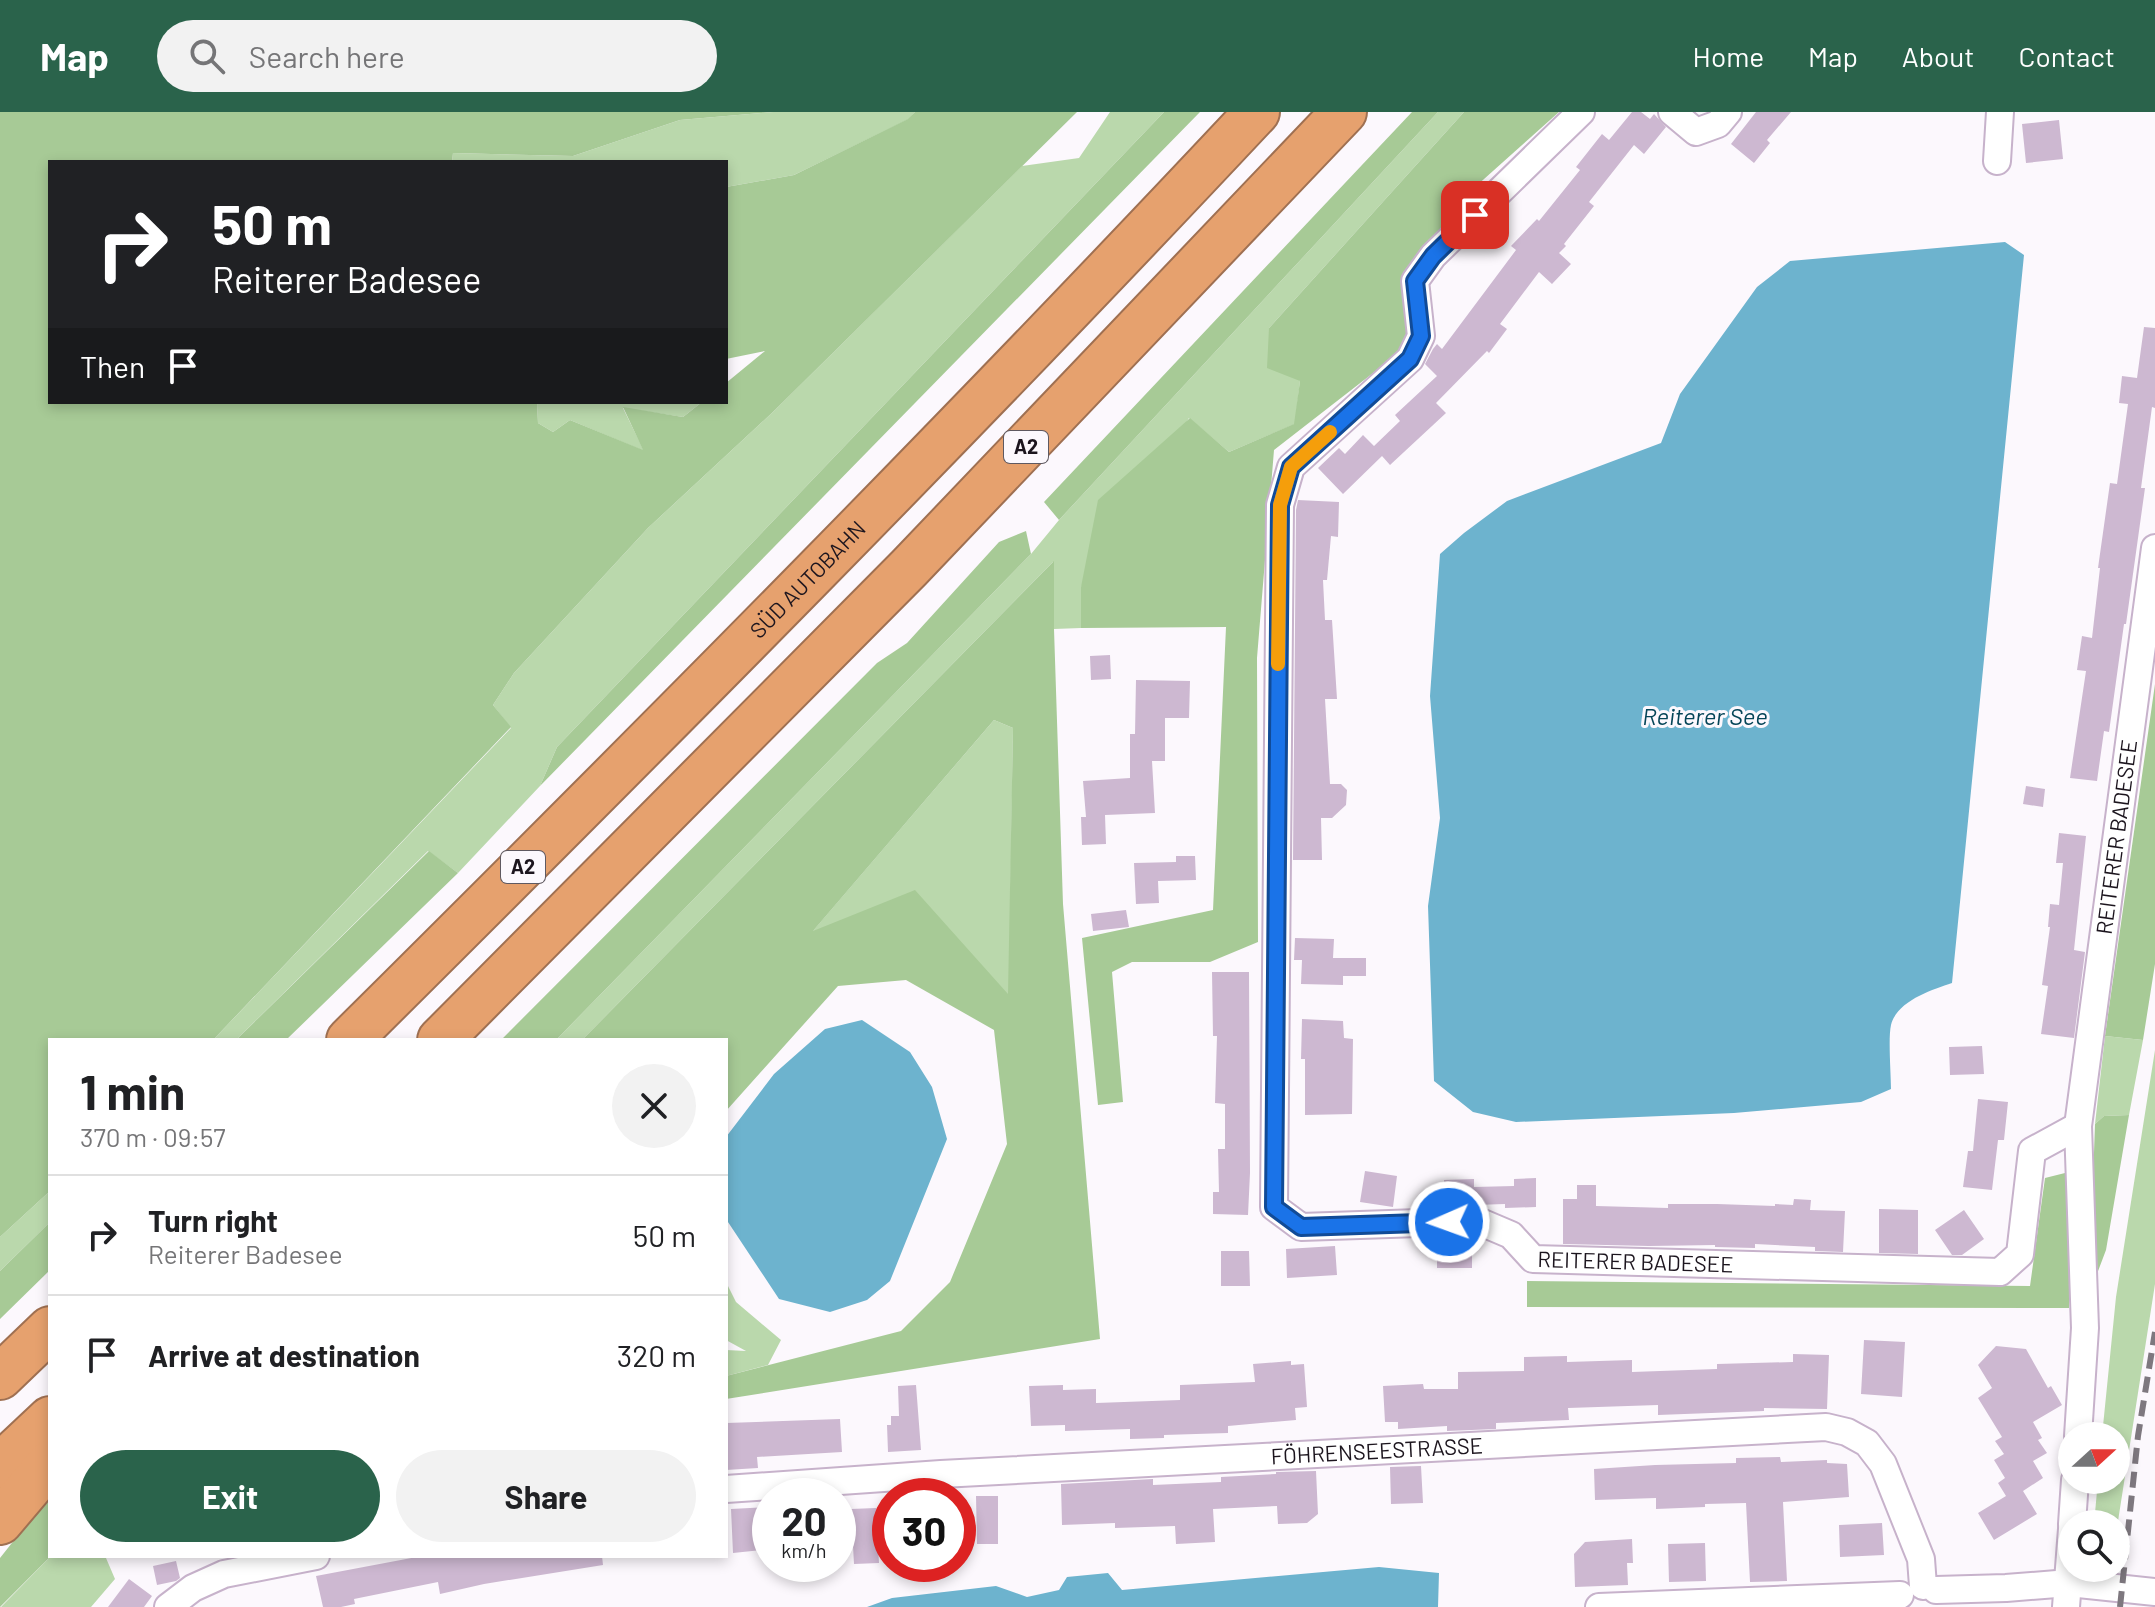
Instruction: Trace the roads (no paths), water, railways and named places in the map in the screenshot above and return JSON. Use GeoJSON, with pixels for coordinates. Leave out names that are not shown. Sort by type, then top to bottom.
{"type":"FeatureCollection","features":[{"type":"Feature","properties":{"kind":"highway","name":"SÜD AUTOBAHN"},"geometry":{"type":"LineString","coordinates":[[351,1038],[696,695],[1257,112]]}},
{"type":"Feature","properties":{"kind":"highway","name":"A2"},"geometry":{"type":"LineString","coordinates":[[442,1038],[920,557],[1344,112]]}},
{"type":"Feature","properties":{"kind":"highway"},"geometry":{"type":"LineString","coordinates":[[0,1377],[48,1331]]}},
{"type":"Feature","properties":{"kind":"highway"},"geometry":{"type":"LineString","coordinates":[[0,1466],[48,1421]]}},
{"type":"Feature","properties":{"kind":"highway"},"geometry":{"type":"LineString","coordinates":[[0,1522],[48,1465]]}},
{"type":"Feature","properties":{"kind":"street","name":"REITERER BADESEE"},"geometry":{"type":"LineString","coordinates":[[1581,112],[1433,256],[1415,281],[1421,336],[1410,359],[1291,467],[1280,505],[1274,1207],[1301,1227],[1478,1221],[1511,1235],[1533,1259],[2000,1272],[2020,1254],[2032,1151],[2078,1126]]}},
{"type":"Feature","properties":{"kind":"street"},"geometry":{"type":"LineString","coordinates":[[1672,112],[1696,132],[1718,124],[1728,112]]}},
{"type":"Feature","properties":{"kind":"street"},"geometry":{"type":"LineString","coordinates":[[1997,161],[2000,112]]}},
{"type":"Feature","properties":{"kind":"street","name":"REITERER BADESEE"},"geometry":{"type":"LineString","coordinates":[[2079,1422],[2085,1328],[2078,1126],[2155,548]]}},
{"type":"Feature","properties":{"kind":"street","name":"FÖHRENSEESTRASSE"},"geometry":{"type":"LineString","coordinates":[[728,1489],[941,1474],[1826,1427],[1847,1432],[1867,1443],[1883,1464],[1921,1559],[1920,1597]]}},
{"type":"Feature","properties":{"kind":"street"},"geometry":{"type":"LineString","coordinates":[[168,1607],[193,1588],[224,1574],[306,1558]]}},
{"type":"Feature","properties":{"kind":"street"},"geometry":{"type":"LineString","coordinates":[[1976,1607],[2006,1588]]}},
{"type":"Feature","properties":{"kind":"street"},"geometry":{"type":"LineString","coordinates":[[1599,1607],[1920,1597],[2006,1588],[2068,1595],[2155,1592]]}},
{"type":"Feature","properties":{"kind":"water","name":"Reiterer See"},"geometry":{"type":"Polygon","coordinates":[[[2005,242],[2024,255],[1952,983],[1907,1003],[1894,1017],[1890,1038],[1891,1089],[1861,1102],[1734,1113],[1516,1122],[1473,1112],[1434,1081],[1428,906],[1440,818],[1430,696],[1440,554],[1507,501],[1661,443],[1680,394],[1757,287],[1790,261],[2005,242]]]}},
{"type":"Feature","properties":{"kind":"water"},"geometry":{"type":"Polygon","coordinates":[[[862,1020],[910,1052],[932,1087],[947,1139],[890,1281],[867,1300],[830,1312],[779,1299],[728,1222],[728,1134],[774,1074],[825,1029],[862,1020]]]}},
{"type":"Feature","properties":{"kind":"water"},"geometry":{"type":"Polygon","coordinates":[[[1379,1567],[1439,1573],[1438,1607],[867,1607],[892,1598],[996,1586],[1027,1597],[1059,1590],[1067,1577],[1108,1573],[1122,1590],[1379,1567]]]}},
{"type":"Feature","properties":{"kind":"railway"},"geometry":{"type":"LineString","coordinates":[[2120,1607],[2138,1436],[2155,1332]]}}]}
